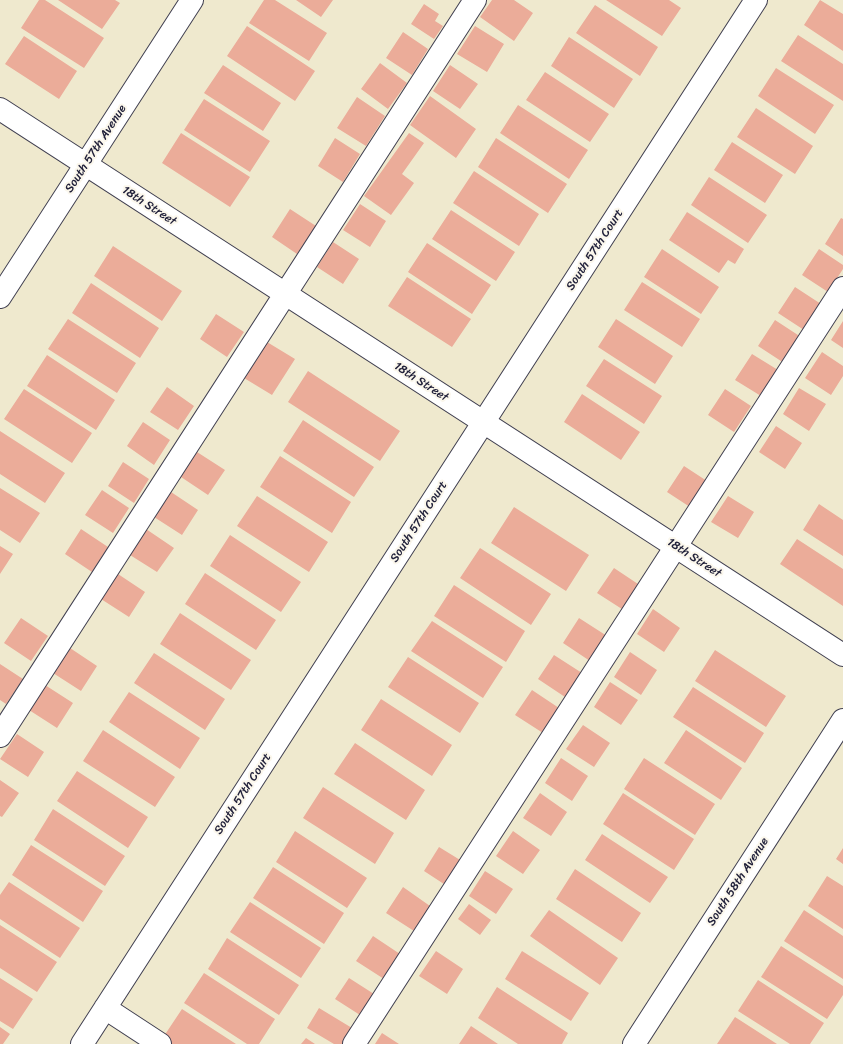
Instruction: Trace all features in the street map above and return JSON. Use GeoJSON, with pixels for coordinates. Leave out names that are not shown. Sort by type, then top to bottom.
{"type":"FeatureCollection","features":[{"type":"Feature","properties":{"kind":"street","name":"South 57th Avenue"},"geometry":{"type":"LineString","coordinates":[[0,297],[192,0]]}},
{"type":"Feature","properties":{"kind":"street"},"geometry":{"type":"LineString","coordinates":[[0,736],[475,0]]}},
{"type":"Feature","properties":{"kind":"street","name":"South 57th Court"},"geometry":{"type":"LineString","coordinates":[[82,1044],[756,0]]}},
{"type":"Feature","properties":{"kind":"street","name":"18th Street"},"geometry":{"type":"LineString","coordinates":[[0,109],[843,655]]}},
{"type":"Feature","properties":{"kind":"street"},"geometry":{"type":"LineString","coordinates":[[354,1044],[843,288]]}},
{"type":"Feature","properties":{"kind":"street","name":"South 58th Avenue"},"geometry":{"type":"LineString","coordinates":[[634,1044],[843,720]]}},
{"type":"Feature","properties":{"kind":"street"},"geometry":{"type":"LineString","coordinates":[[105,1008],[160,1044]]}},
{"type":"Feature","properties":{"kind":"building"},"geometry":{"type":"Polygon","coordinates":[[[39,0],[45,0],[104,38],[84,68],[21,28],[39,0]]]}},
{"type":"Feature","properties":{"kind":"building"},"geometry":{"type":"Polygon","coordinates":[[[58,0],[115,0],[120,3],[102,29],[58,0]]]}},
{"type":"Feature","properties":{"kind":"building"},"geometry":{"type":"Polygon","coordinates":[[[264,0],[275,0],[327,33],[309,61],[249,23],[264,0]]]}},
{"type":"Feature","properties":{"kind":"building"},"geometry":{"type":"Polygon","coordinates":[[[296,0],[333,0],[321,17],[296,0]]]}},
{"type":"Feature","properties":{"kind":"building"},"geometry":{"type":"Polygon","coordinates":[[[492,0],[514,0],[533,13],[514,41],[480,17],[492,0]]]}},
{"type":"Feature","properties":{"kind":"building"},"geometry":{"type":"Polygon","coordinates":[[[606,0],[669,0],[681,8],[662,36],[606,0]]]}},
{"type":"Feature","properties":{"kind":"building"},"geometry":{"type":"Polygon","coordinates":[[[820,0],[843,14],[843,51],[804,25],[820,0]]]}},
{"type":"Feature","properties":{"kind":"building"},"geometry":{"type":"Polygon","coordinates":[[[424,4],[439,14],[435,21],[443,26],[434,39],[411,24],[424,4]]]}},
{"type":"Feature","properties":{"kind":"building"},"geometry":{"type":"Polygon","coordinates":[[[595,5],[658,47],[640,76],[576,33],[595,5]]]}},
{"type":"Feature","properties":{"kind":"building"},"geometry":{"type":"Polygon","coordinates":[[[247,26],[315,71],[295,101],[227,56],[247,26]]]}},
{"type":"Feature","properties":{"kind":"building"},"geometry":{"type":"Polygon","coordinates":[[[475,26],[504,44],[487,72],[457,54],[475,26]]]}},
{"type":"Feature","properties":{"kind":"building"},"geometry":{"type":"Polygon","coordinates":[[[403,32],[428,49],[412,75],[386,58],[403,32]]]}},
{"type":"Feature","properties":{"kind":"building"},"geometry":{"type":"Polygon","coordinates":[[[798,35],[843,64],[843,101],[781,61],[798,35]]]}},
{"type":"Feature","properties":{"kind":"building"},"geometry":{"type":"Polygon","coordinates":[[[24,36],[77,71],[59,99],[5,64],[24,36]]]}},
{"type":"Feature","properties":{"kind":"building"},"geometry":{"type":"Polygon","coordinates":[[[569,37],[633,79],[614,108],[551,66],[569,37]]]}},
{"type":"Feature","properties":{"kind":"building"},"geometry":{"type":"Polygon","coordinates":[[[380,63],[407,83],[388,109],[361,89],[380,63]]]}},
{"type":"Feature","properties":{"kind":"building"},"geometry":{"type":"Polygon","coordinates":[[[223,65],[281,103],[263,131],[204,93],[223,65]]]}},
{"type":"Feature","properties":{"kind":"building"},"geometry":{"type":"Polygon","coordinates":[[[450,65],[478,84],[460,109],[433,91],[450,65]]]}},
{"type":"Feature","properties":{"kind":"building"},"geometry":{"type":"Polygon","coordinates":[[[776,68],[834,105],[815,134],[758,96],[776,68]]]}},
{"type":"Feature","properties":{"kind":"building"},"geometry":{"type":"Polygon","coordinates":[[[545,72],[609,114],[590,142],[526,100],[545,72]]]}},
{"type":"Feature","properties":{"kind":"building"},"geometry":{"type":"Polygon","coordinates":[[[430,96],[476,129],[456,158],[410,125],[430,96]]]}},
{"type":"Feature","properties":{"kind":"building"},"geometry":{"type":"Polygon","coordinates":[[[357,97],[385,116],[366,146],[337,128],[357,97]]]}},
{"type":"Feature","properties":{"kind":"building"},"geometry":{"type":"Polygon","coordinates":[[[204,99],[270,141],[250,172],[184,130],[204,99]]]}},
{"type":"Feature","properties":{"kind":"building"},"geometry":{"type":"Polygon","coordinates":[[[518,105],[588,150],[569,179],[500,133],[518,105]]]}},
{"type":"Feature","properties":{"kind":"building"},"geometry":{"type":"Polygon","coordinates":[[[756,108],[813,146],[795,174],[737,137],[756,108]]]}},
{"type":"Feature","properties":{"kind":"building"},"geometry":{"type":"Polygon","coordinates":[[[181,133],[250,177],[230,207],[162,163],[181,133]]]}},
{"type":"Feature","properties":{"kind":"building"},"geometry":{"type":"Polygon","coordinates":[[[409,133],[424,143],[402,174],[414,183],[391,215],[364,196],[409,133]]]}},
{"type":"Feature","properties":{"kind":"building"},"geometry":{"type":"Polygon","coordinates":[[[335,138],[360,154],[343,182],[318,166],[335,138]]]}},
{"type":"Feature","properties":{"kind":"building"},"geometry":{"type":"Polygon","coordinates":[[[496,138],[567,184],[548,213],[478,167],[496,138]]]}},
{"type":"Feature","properties":{"kind":"building"},"geometry":{"type":"Polygon","coordinates":[[[732,142],[783,175],[765,203],[714,170],[732,142]]]}},
{"type":"Feature","properties":{"kind":"building"},"geometry":{"type":"Polygon","coordinates":[[[474,171],[539,214],[519,246],[453,203],[474,171]]]}},
{"type":"Feature","properties":{"kind":"building"},"geometry":{"type":"Polygon","coordinates":[[[709,177],[767,215],[748,243],[691,205],[709,177]]]}},
{"type":"Feature","properties":{"kind":"building"},"geometry":{"type":"Polygon","coordinates":[[[360,204],[386,221],[370,247],[343,230],[360,204]]]}},
{"type":"Feature","properties":{"kind":"building"},"geometry":{"type":"Polygon","coordinates":[[[290,209],[316,226],[297,254],[272,237],[290,209]]]}},
{"type":"Feature","properties":{"kind":"building"},"geometry":{"type":"Polygon","coordinates":[[[451,210],[515,252],[496,281],[432,239],[451,210]]]}},
{"type":"Feature","properties":{"kind":"building"},"geometry":{"type":"Polygon","coordinates":[[[687,212],[744,249],[735,264],[728,260],[719,273],[669,240],[687,212]]]}},
{"type":"Feature","properties":{"kind":"building"},"geometry":{"type":"Polygon","coordinates":[[[841,218],[843,219],[843,256],[825,244],[841,218]]]}},
{"type":"Feature","properties":{"kind":"building"},"geometry":{"type":"Polygon","coordinates":[[[333,242],[359,259],[343,284],[317,267],[333,242]]]}},
{"type":"Feature","properties":{"kind":"building"},"geometry":{"type":"Polygon","coordinates":[[[427,243],[491,285],[472,314],[408,272],[427,243]]]}},
{"type":"Feature","properties":{"kind":"building"},"geometry":{"type":"Polygon","coordinates":[[[113,246],[182,291],[162,321],[94,276],[113,246]]]}},
{"type":"Feature","properties":{"kind":"building"},"geometry":{"type":"Polygon","coordinates":[[[662,249],[719,287],[701,314],[644,277],[662,249]]]}},
{"type":"Feature","properties":{"kind":"building"},"geometry":{"type":"Polygon","coordinates":[[[819,249],[843,265],[843,269],[828,292],[802,275],[819,249]]]}},
{"type":"Feature","properties":{"kind":"building"},"geometry":{"type":"Polygon","coordinates":[[[407,277],[471,319],[452,347],[388,306],[407,277]]]}},
{"type":"Feature","properties":{"kind":"building"},"geometry":{"type":"Polygon","coordinates":[[[642,282],[700,319],[682,347],[624,310],[642,282]]]}},
{"type":"Feature","properties":{"kind":"building"},"geometry":{"type":"Polygon","coordinates":[[[91,283],[159,328],[140,358],[72,313],[91,283]]]}},
{"type":"Feature","properties":{"kind":"building"},"geometry":{"type":"Polygon","coordinates":[[[795,287],[821,304],[804,330],[778,313],[795,287]]]}},
{"type":"Feature","properties":{"kind":"building"},"geometry":{"type":"Polygon","coordinates":[[[216,314],[244,332],[227,357],[200,339],[216,314]]]}},
{"type":"Feature","properties":{"kind":"building"},"geometry":{"type":"Polygon","coordinates":[[[68,319],[136,363],[117,393],[48,349],[68,319]]]}},
{"type":"Feature","properties":{"kind":"building"},"geometry":{"type":"Polygon","coordinates":[[[616,319],[673,356],[655,384],[598,347],[616,319]]]}},
{"type":"Feature","properties":{"kind":"building"},"geometry":{"type":"Polygon","coordinates":[[[775,320],[801,337],[784,363],[758,346],[775,320]]]}},
{"type":"Feature","properties":{"kind":"building"},"geometry":{"type":"Polygon","coordinates":[[[843,321],[843,348],[831,340],[843,321]]]}},
{"type":"Feature","properties":{"kind":"building"},"geometry":{"type":"Polygon","coordinates":[[[267,342],[295,359],[272,395],[244,378],[267,342]]]}},
{"type":"Feature","properties":{"kind":"building"},"geometry":{"type":"Polygon","coordinates":[[[822,352],[843,366],[843,376],[831,395],[805,378],[822,352]]]}},
{"type":"Feature","properties":{"kind":"building"},"geometry":{"type":"Polygon","coordinates":[[[752,354],[778,370],[761,396],[735,380],[752,354]]]}},
{"type":"Feature","properties":{"kind":"building"},"geometry":{"type":"Polygon","coordinates":[[[47,355],[115,400],[96,430],[27,386],[47,355]]]}},
{"type":"Feature","properties":{"kind":"building"},"geometry":{"type":"Polygon","coordinates":[[[604,359],[662,396],[644,424],[586,386],[604,359]]]}},
{"type":"Feature","properties":{"kind":"building"},"geometry":{"type":"Polygon","coordinates":[[[308,371],[400,431],[380,461],[288,402],[308,371]]]}},
{"type":"Feature","properties":{"kind":"building"},"geometry":{"type":"Polygon","coordinates":[[[167,387],[194,406],[178,430],[150,412],[167,387]]]}},
{"type":"Feature","properties":{"kind":"building"},"geometry":{"type":"Polygon","coordinates":[[[799,388],[826,404],[809,431],[783,414],[799,388]]]}},
{"type":"Feature","properties":{"kind":"building"},"geometry":{"type":"Polygon","coordinates":[[[24,389],[92,433],[72,463],[4,419],[24,389]]]}},
{"type":"Feature","properties":{"kind":"building"},"geometry":{"type":"Polygon","coordinates":[[[725,389],[751,406],[734,432],[708,415],[725,389]]]}},
{"type":"Feature","properties":{"kind":"building"},"geometry":{"type":"Polygon","coordinates":[[[582,394],[640,432],[621,460],[564,422],[582,394]]]}},
{"type":"Feature","properties":{"kind":"building"},"geometry":{"type":"Polygon","coordinates":[[[303,420],[374,467],[354,497],[283,451],[303,420]]]}},
{"type":"Feature","properties":{"kind":"building"},"geometry":{"type":"Polygon","coordinates":[[[143,422],[170,440],[154,465],[127,446],[143,422]]]}},
{"type":"Feature","properties":{"kind":"building"},"geometry":{"type":"Polygon","coordinates":[[[776,426],[802,443],[785,469],[759,452],[776,426]]]}},
{"type":"Feature","properties":{"kind":"building"},"geometry":{"type":"Polygon","coordinates":[[[0,431],[65,473],[45,503],[0,474],[0,431]]]}},
{"type":"Feature","properties":{"kind":"building"},"geometry":{"type":"Polygon","coordinates":[[[197,452],[225,470],[208,495],[181,477],[197,452]]]}},
{"type":"Feature","properties":{"kind":"building"},"geometry":{"type":"Polygon","coordinates":[[[280,456],[351,502],[332,533],[260,487],[280,456]]]}},
{"type":"Feature","properties":{"kind":"building"},"geometry":{"type":"Polygon","coordinates":[[[123,462],[149,479],[134,503],[108,486],[123,462]]]}},
{"type":"Feature","properties":{"kind":"building"},"geometry":{"type":"Polygon","coordinates":[[[684,466],[710,483],[693,509],[667,492],[684,466]]]}},
{"type":"Feature","properties":{"kind":"building"},"geometry":{"type":"Polygon","coordinates":[[[0,488],[40,513],[20,543],[0,530],[0,488]]]}},
{"type":"Feature","properties":{"kind":"building"},"geometry":{"type":"Polygon","coordinates":[[[102,490],[129,508],[113,533],[85,515],[102,490]]]}},
{"type":"Feature","properties":{"kind":"building"},"geometry":{"type":"Polygon","coordinates":[[[171,492],[198,510],[182,535],[154,517],[171,492]]]}},
{"type":"Feature","properties":{"kind":"building"},"geometry":{"type":"Polygon","coordinates":[[[257,496],[328,542],[309,572],[237,526],[257,496]]]}},
{"type":"Feature","properties":{"kind":"building"},"geometry":{"type":"Polygon","coordinates":[[[728,496],[754,512],[738,538],[711,522],[728,496]]]}},
{"type":"Feature","properties":{"kind":"building"},"geometry":{"type":"Polygon","coordinates":[[[819,504],[843,520],[843,556],[803,530],[819,504]]]}},
{"type":"Feature","properties":{"kind":"building"},"geometry":{"type":"Polygon","coordinates":[[[514,507],[589,555],[566,591],[491,543],[514,507]]]}},
{"type":"Feature","properties":{"kind":"building"},"geometry":{"type":"Polygon","coordinates":[[[81,529],[108,547],[92,572],[65,554],[81,529]]]}},
{"type":"Feature","properties":{"kind":"building"},"geometry":{"type":"Polygon","coordinates":[[[146,529],[174,548],[157,572],[130,555],[146,529]]]}},
{"type":"Feature","properties":{"kind":"building"},"geometry":{"type":"Polygon","coordinates":[[[230,535],[301,582],[281,612],[210,566],[230,535]]]}},
{"type":"Feature","properties":{"kind":"building"},"geometry":{"type":"Polygon","coordinates":[[[797,539],[843,569],[843,606],[780,564],[797,539]]]}},
{"type":"Feature","properties":{"kind":"building"},"geometry":{"type":"Polygon","coordinates":[[[0,546],[13,554],[0,574],[0,546]]]}},
{"type":"Feature","properties":{"kind":"building"},"geometry":{"type":"Polygon","coordinates":[[[480,548],[551,594],[531,625],[460,578],[480,548]]]}},
{"type":"Feature","properties":{"kind":"building"},"geometry":{"type":"Polygon","coordinates":[[[614,568],[641,586],[625,611],[597,593],[614,568]]]}},
{"type":"Feature","properties":{"kind":"building"},"geometry":{"type":"Polygon","coordinates":[[[205,573],[276,620],[256,650],[185,604],[205,573]]]}},
{"type":"Feature","properties":{"kind":"building"},"geometry":{"type":"Polygon","coordinates":[[[118,574],[145,592],[129,617],[101,599],[118,574]]]}},
{"type":"Feature","properties":{"kind":"building"},"geometry":{"type":"Polygon","coordinates":[[[454,585],[525,631],[506,662],[434,616],[454,585]]]}},
{"type":"Feature","properties":{"kind":"building"},"geometry":{"type":"Polygon","coordinates":[[[653,609],[680,628],[664,652],[637,634],[653,609]]]}},
{"type":"Feature","properties":{"kind":"building"},"geometry":{"type":"Polygon","coordinates":[[[180,613],[251,660],[231,690],[160,644],[180,613]]]}},
{"type":"Feature","properties":{"kind":"building"},"geometry":{"type":"Polygon","coordinates":[[[21,618],[48,636],[31,661],[4,643],[21,618]]]}},
{"type":"Feature","properties":{"kind":"building"},"geometry":{"type":"Polygon","coordinates":[[[579,618],[607,636],[590,661],[563,643],[579,618]]]}},
{"type":"Feature","properties":{"kind":"building"},"geometry":{"type":"Polygon","coordinates":[[[432,621],[503,667],[483,698],[411,651],[432,621]]]}},
{"type":"Feature","properties":{"kind":"building"},"geometry":{"type":"Polygon","coordinates":[[[70,648],[97,666],[81,691],[53,673],[70,648]]]}},
{"type":"Feature","properties":{"kind":"building"},"geometry":{"type":"Polygon","coordinates":[[[715,650],[786,696],[766,727],[695,681],[715,650]]]}},
{"type":"Feature","properties":{"kind":"building"},"geometry":{"type":"Polygon","coordinates":[[[630,652],[657,670],[641,695],[614,677],[630,652]]]}},
{"type":"Feature","properties":{"kind":"building"},"geometry":{"type":"Polygon","coordinates":[[[154,653],[225,699],[205,730],[134,683],[154,653]]]}},
{"type":"Feature","properties":{"kind":"building"},"geometry":{"type":"Polygon","coordinates":[[[554,655],[582,673],[565,697],[538,679],[554,655]]]}},
{"type":"Feature","properties":{"kind":"building"},"geometry":{"type":"Polygon","coordinates":[[[408,657],[479,703],[460,733],[388,687],[408,657]]]}},
{"type":"Feature","properties":{"kind":"building"},"geometry":{"type":"Polygon","coordinates":[[[0,664],[23,679],[6,704],[0,700],[0,664]]]}},
{"type":"Feature","properties":{"kind":"building"},"geometry":{"type":"Polygon","coordinates":[[[610,682],[638,700],[621,725],[594,707],[610,682]]]}},
{"type":"Feature","properties":{"kind":"building"},"geometry":{"type":"Polygon","coordinates":[[[45,685],[73,703],[57,728],[29,710],[45,685]]]}},
{"type":"Feature","properties":{"kind":"building"},"geometry":{"type":"Polygon","coordinates":[[[693,687],[764,733],[745,763],[673,717],[693,687]]]}},
{"type":"Feature","properties":{"kind":"building"},"geometry":{"type":"Polygon","coordinates":[[[532,690],[559,708],[543,733],[515,715],[532,690]]]}},
{"type":"Feature","properties":{"kind":"building"},"geometry":{"type":"Polygon","coordinates":[[[129,692],[200,738],[180,769],[109,722],[129,692]]]}},
{"type":"Feature","properties":{"kind":"building"},"geometry":{"type":"Polygon","coordinates":[[[381,699],[452,745],[432,776],[361,730],[381,699]]]}},
{"type":"Feature","properties":{"kind":"building"},"geometry":{"type":"Polygon","coordinates":[[[583,725],[610,743],[594,767],[566,749],[583,725]]]}},
{"type":"Feature","properties":{"kind":"building"},"geometry":{"type":"Polygon","coordinates":[[[103,730],[175,777],[155,807],[83,761],[103,730]]]}},
{"type":"Feature","properties":{"kind":"building"},"geometry":{"type":"Polygon","coordinates":[[[686,730],[742,768],[721,800],[664,763],[686,730]]]}},
{"type":"Feature","properties":{"kind":"building"},"geometry":{"type":"Polygon","coordinates":[[[17,734],[44,752],[28,777],[0,759],[17,734]]]}},
{"type":"Feature","properties":{"kind":"building"},"geometry":{"type":"Polygon","coordinates":[[[355,743],[425,790],[406,820],[334,774],[355,743]]]}},
{"type":"Feature","properties":{"kind":"building"},"geometry":{"type":"Polygon","coordinates":[[[561,758],[588,776],[572,801],[545,783],[561,758]]]}},
{"type":"Feature","properties":{"kind":"building"},"geometry":{"type":"Polygon","coordinates":[[[644,758],[715,804],[695,835],[624,789],[644,758]]]}},
{"type":"Feature","properties":{"kind":"building"},"geometry":{"type":"Polygon","coordinates":[[[77,771],[148,817],[128,848],[57,801],[77,771]]]}},
{"type":"Feature","properties":{"kind":"building"},"geometry":{"type":"Polygon","coordinates":[[[0,780],[19,793],[2,817],[0,816],[0,780]]]}},
{"type":"Feature","properties":{"kind":"building"},"geometry":{"type":"Polygon","coordinates":[[[323,787],[394,833],[375,864],[303,818],[323,787]]]}},
{"type":"Feature","properties":{"kind":"building"},"geometry":{"type":"Polygon","coordinates":[[[540,793],[567,812],[551,836],[523,818],[540,793]]]}},
{"type":"Feature","properties":{"kind":"building"},"geometry":{"type":"Polygon","coordinates":[[[623,793],[694,839],[674,870],[603,824],[623,793]]]}},
{"type":"Feature","properties":{"kind":"building"},"geometry":{"type":"Polygon","coordinates":[[[53,809],[125,856],[105,886],[34,840],[53,809]]]}},
{"type":"Feature","properties":{"kind":"building"},"geometry":{"type":"Polygon","coordinates":[[[295,831],[367,878],[347,908],[276,862],[295,831]]]}},
{"type":"Feature","properties":{"kind":"building"},"geometry":{"type":"Polygon","coordinates":[[[513,831],[540,850],[523,874],[496,856],[513,831]]]}},
{"type":"Feature","properties":{"kind":"building"},"geometry":{"type":"Polygon","coordinates":[[[602,834],[668,877],[650,903],[585,860],[602,834]]]}},
{"type":"Feature","properties":{"kind":"building"},"geometry":{"type":"Polygon","coordinates":[[[31,845],[103,891],[83,922],[12,875],[31,845]]]}},
{"type":"Feature","properties":{"kind":"building"},"geometry":{"type":"Polygon","coordinates":[[[439,847],[465,863],[450,888],[424,871],[439,847]]]}},
{"type":"Feature","properties":{"kind":"building"},"geometry":{"type":"Polygon","coordinates":[[[843,848],[843,864],[836,859],[843,848]]]}},
{"type":"Feature","properties":{"kind":"building"},"geometry":{"type":"Polygon","coordinates":[[[273,867],[344,913],[324,944],[253,898],[273,867]]]}},
{"type":"Feature","properties":{"kind":"building"},"geometry":{"type":"Polygon","coordinates":[[[575,869],[641,913],[622,942],[556,899],[575,869]]]}},
{"type":"Feature","properties":{"kind":"building"},"geometry":{"type":"Polygon","coordinates":[[[485,871],[513,889],[496,914],[469,896],[485,871]]]}},
{"type":"Feature","properties":{"kind":"building"},"geometry":{"type":"Polygon","coordinates":[[[827,876],[843,886],[843,929],[808,906],[827,876]]]}},
{"type":"Feature","properties":{"kind":"building"},"geometry":{"type":"Polygon","coordinates":[[[9,882],[80,928],[60,958],[0,919],[0,895],[9,882]]]}},
{"type":"Feature","properties":{"kind":"building"},"geometry":{"type":"Polygon","coordinates":[[[403,887],[430,906],[414,931],[386,913],[403,887]]]}},
{"type":"Feature","properties":{"kind":"building"},"geometry":{"type":"Polygon","coordinates":[[[250,902],[321,948],[301,978],[230,932],[250,902]]]}},
{"type":"Feature","properties":{"kind":"building"},"geometry":{"type":"Polygon","coordinates":[[[469,904],[491,920],[480,935],[458,919],[469,904]]]}},
{"type":"Feature","properties":{"kind":"building"},"geometry":{"type":"Polygon","coordinates":[[[549,910],[618,958],[600,985],[530,936],[549,910]]]}},
{"type":"Feature","properties":{"kind":"building"},"geometry":{"type":"Polygon","coordinates":[[[804,910],[843,936],[843,979],[784,941],[804,910]]]}},
{"type":"Feature","properties":{"kind":"building"},"geometry":{"type":"Polygon","coordinates":[[[0,925],[57,962],[37,992],[0,968],[0,925]]]}},
{"type":"Feature","properties":{"kind":"building"},"geometry":{"type":"Polygon","coordinates":[[[373,936],[400,954],[384,979],[356,961],[373,936]]]}},
{"type":"Feature","properties":{"kind":"building"},"geometry":{"type":"Polygon","coordinates":[[[227,938],[299,985],[279,1015],[208,969],[227,938]]]}},
{"type":"Feature","properties":{"kind":"building"},"geometry":{"type":"Polygon","coordinates":[[[781,946],[843,986],[843,995],[827,1019],[761,977],[781,946]]]}},
{"type":"Feature","properties":{"kind":"building"},"geometry":{"type":"Polygon","coordinates":[[[436,951],[463,969],[447,994],[419,976],[436,951]]]}},
{"type":"Feature","properties":{"kind":"building"},"geometry":{"type":"Polygon","coordinates":[[[522,951],[589,993],[571,1021],[505,979],[522,951]]]}},
{"type":"Feature","properties":{"kind":"building"},"geometry":{"type":"Polygon","coordinates":[[[204,973],[275,1019],[259,1044],[247,1044],[184,1003],[204,973]]]}},
{"type":"Feature","properties":{"kind":"building"},"geometry":{"type":"Polygon","coordinates":[[[0,978],[33,999],[13,1029],[0,1021],[0,978]]]}},
{"type":"Feature","properties":{"kind":"building"},"geometry":{"type":"Polygon","coordinates":[[[349,978],[374,994],[360,1015],[335,999],[349,978]]]}},
{"type":"Feature","properties":{"kind":"building"},"geometry":{"type":"Polygon","coordinates":[[[758,980],[824,1023],[810,1044],[790,1044],[738,1011],[758,980]]]}},
{"type":"Feature","properties":{"kind":"building"},"geometry":{"type":"Polygon","coordinates":[[[497,987],[568,1033],[562,1044],[518,1044],[478,1018],[497,987]]]}},
{"type":"Feature","properties":{"kind":"building"},"geometry":{"type":"Polygon","coordinates":[[[319,1008],[352,1028],[343,1044],[334,1044],[307,1028],[319,1008]]]}},
{"type":"Feature","properties":{"kind":"building"},"geometry":{"type":"Polygon","coordinates":[[[182,1009],[236,1044],[169,1044],[162,1039],[182,1009]]]}},
{"type":"Feature","properties":{"kind":"building"},"geometry":{"type":"Polygon","coordinates":[[[735,1017],[777,1044],[717,1044],[735,1017]]]}},
{"type":"Feature","properties":{"kind":"building"},"geometry":{"type":"Polygon","coordinates":[[[471,1026],[498,1044],[459,1044],[471,1026]]]}},
{"type":"Feature","properties":{"kind":"building"},"geometry":{"type":"Polygon","coordinates":[[[0,1027],[10,1034],[3,1044],[0,1044],[0,1027]]]}},
{"type":"Feature","properties":{"kind":"building"},"geometry":{"type":"Polygon","coordinates":[[[382,1033],[399,1044],[375,1044],[382,1033]]]}},
{"type":"Feature","properties":{"kind":"building"},"geometry":{"type":"Polygon","coordinates":[[[306,1038],[315,1044],[301,1044],[306,1038]]]}}]}
